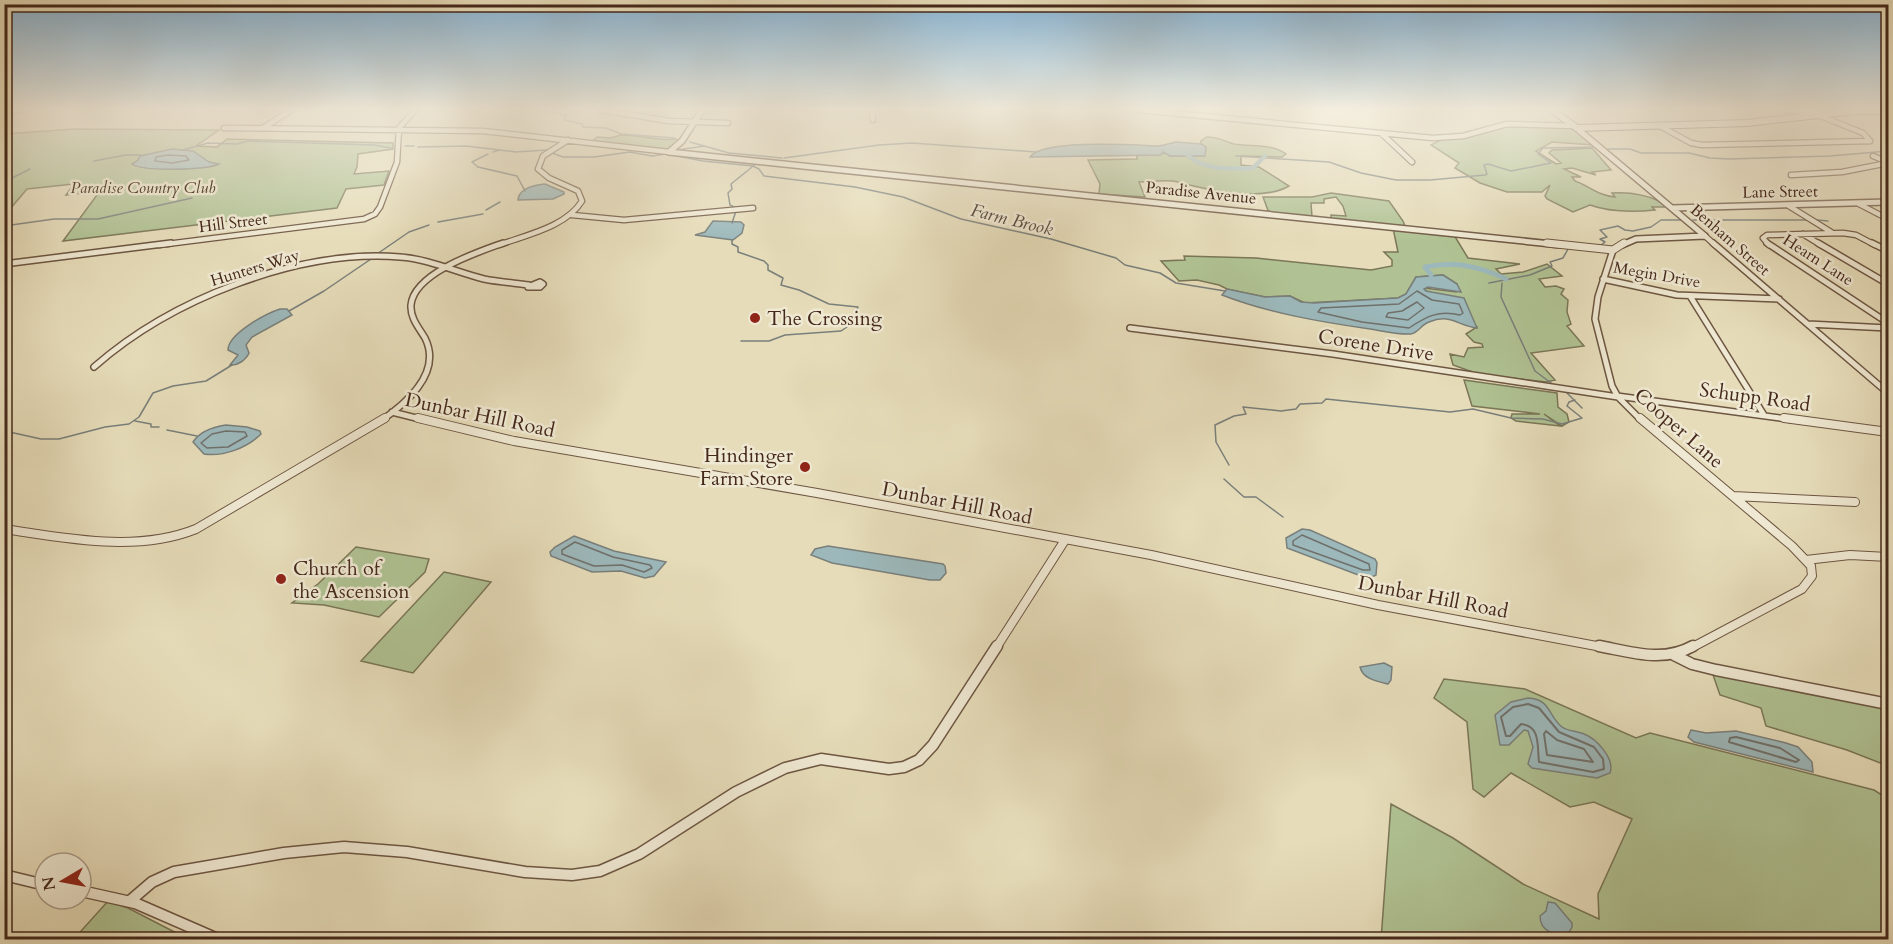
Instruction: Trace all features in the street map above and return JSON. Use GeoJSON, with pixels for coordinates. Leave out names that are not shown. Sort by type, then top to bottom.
{"type":"FeatureCollection","features":[{"type":"Feature","properties":{"kind":"street","name":"Hill Street"},"geometry":{"type":"LineString","coordinates":[[4,264],[364,219],[378,211],[390,183],[397,154]]}},
{"type":"Feature","properties":{"kind":"street"},"geometry":{"type":"LineString","coordinates":[[392,412],[414,391],[428,372],[431,349],[426,338],[414,323],[410,307],[414,296],[423,284],[445,267],[467,256],[572,215],[582,202],[580,192],[543,176],[538,167],[545,154]]}},
{"type":"Feature","properties":{"kind":"street","name":"Paradise Avenue"},"geometry":{"type":"LineString","coordinates":[[689,154],[1613,250],[1636,239],[1705,236]]}},
{"type":"Feature","properties":{"kind":"street"},"geometry":{"type":"LineString","coordinates":[[1404,154],[1412,162]]}},
{"type":"Feature","properties":{"kind":"street","name":"Benham Street"},"geometry":{"type":"LineString","coordinates":[[1607,154],[1888,393]]}},
{"type":"Feature","properties":{"kind":"street"},"geometry":{"type":"LineString","coordinates":[[1873,156],[1888,163]]}},
{"type":"Feature","properties":{"kind":"street"},"geometry":{"type":"LineString","coordinates":[[1791,175],[1842,172],[1888,163]]}},
{"type":"Feature","properties":{"kind":"street","name":"Lane Street"},"geometry":{"type":"LineString","coordinates":[[1672,208],[1888,202]]}},
{"type":"Feature","properties":{"kind":"street"},"geometry":{"type":"LineString","coordinates":[[1859,204],[1888,219]]}},
{"type":"Feature","properties":{"kind":"street"},"geometry":{"type":"LineString","coordinates":[[1789,206],[1808,220],[1833,233],[1856,235],[1888,251]]}},
{"type":"Feature","properties":{"kind":"street"},"geometry":{"type":"LineString","coordinates":[[572,215],[624,220],[753,208]]}},
{"type":"Feature","properties":{"kind":"street","name":"Hearn Lane"},"geometry":{"type":"LineString","coordinates":[[1833,233],[1767,235],[1763,238],[1765,242],[1888,323]]}},
{"type":"Feature","properties":{"kind":"street"},"geometry":{"type":"LineString","coordinates":[[1803,234],[1888,284]]}},
{"type":"Feature","properties":{"kind":"street","name":"Cooper Lane"},"geometry":{"type":"LineString","coordinates":[[1613,250],[1596,305],[1595,319],[1609,374],[1618,396],[1630,410],[1806,560]]}},
{"type":"Feature","properties":{"kind":"street","name":"Hunters Way"},"geometry":{"type":"LineString","coordinates":[[94,367],[111,349],[162,315],[203,298],[292,268],[332,260],[399,257],[445,267],[487,280],[529,285]]}},
{"type":"Feature","properties":{"kind":"street","name":"Megin Drive"},"geometry":{"type":"LineString","coordinates":[[1603,279],[1664,293],[1690,296],[1779,299]]}},
{"type":"Feature","properties":{"kind":"street"},"geometry":{"type":"LineString","coordinates":[[1690,296],[1764,415]]}},
{"type":"Feature","properties":{"kind":"street"},"geometry":{"type":"LineString","coordinates":[[1808,324],[1888,328]]}},
{"type":"Feature","properties":{"kind":"street","name":"Corene Drive"},"geometry":{"type":"LineString","coordinates":[[1130,328],[1333,354],[1618,396]]}},
{"type":"Feature","properties":{"kind":"street","name":"Schupp Road"},"geometry":{"type":"LineString","coordinates":[[1618,396],[1888,432]]}},
{"type":"Feature","properties":{"kind":"street","name":"Dunbar Hill Road"},"geometry":{"type":"LineString","coordinates":[[4,529],[122,542],[146,543],[170,540],[196,529],[392,412],[514,441],[796,489],[1179,560],[1394,609],[1646,655],[1674,655],[1692,648],[1751,614],[1802,590],[1812,576],[1811,566],[1806,560]]}},
{"type":"Feature","properties":{"kind":"street"},"geometry":{"type":"LineString","coordinates":[[1733,496],[1855,502]]}},
{"type":"Feature","properties":{"kind":"street"},"geometry":{"type":"LineString","coordinates":[[131,900],[147,884],[166,874],[260,857],[339,847],[392,850],[534,873],[588,873],[610,868],[634,856],[748,785],[791,765],[822,758],[890,769],[910,767],[920,761],[933,745],[1065,540]]}},
{"type":"Feature","properties":{"kind":"street"},"geometry":{"type":"LineString","coordinates":[[1806,560],[1850,555],[1888,557]]}},
{"type":"Feature","properties":{"kind":"street"},"geometry":{"type":"LineString","coordinates":[[1674,655],[1692,664],[1716,670],[1888,704]]}},
{"type":"Feature","properties":{"kind":"street"},"geometry":{"type":"LineString","coordinates":[[4,875],[33,882]]}},
{"type":"Feature","properties":{"kind":"street"},"geometry":{"type":"LineString","coordinates":[[93,892],[131,900],[220,939]]}},
{"type":"Feature","properties":{"kind":"green space","name":"Paradise Country Club"},"geometry":{"type":"Polygon","coordinates":[[[5,154],[358,154],[354,174],[389,171],[384,185],[346,189],[337,208],[63,241],[100,191],[66,195],[74,184],[27,189],[5,215],[5,154]]]}},
{"type":"Feature","properties":{"kind":"green space"},"geometry":{"type":"Polygon","coordinates":[[[1143,154],[1204,156],[1204,154],[1286,154],[1282,157],[1241,156],[1241,165],[1259,167],[1289,186],[1278,191],[1250,194],[1219,191],[1174,181],[1159,181],[1139,182],[1145,197],[1099,194],[1100,184],[1088,160],[1137,159],[1137,155],[1143,154]]]}},
{"type":"Feature","properties":{"kind":"green space"},"geometry":{"type":"Polygon","coordinates":[[[1445,154],[1541,154],[1556,164],[1561,163],[1550,154],[1597,154],[1611,170],[1592,172],[1596,175],[1572,168],[1564,169],[1581,177],[1572,177],[1575,181],[1604,195],[1615,197],[1612,193],[1626,193],[1641,195],[1667,207],[1630,211],[1590,205],[1573,212],[1547,199],[1545,196],[1550,185],[1542,192],[1507,192],[1480,183],[1455,168],[1459,163],[1445,154]]]}},
{"type":"Feature","properties":{"kind":"green space"},"geometry":{"type":"Polygon","coordinates":[[[1331,193],[1389,201],[1405,226],[1331,219],[1331,215],[1346,216],[1343,206],[1336,197],[1324,199],[1324,203],[1311,203],[1312,217],[1269,213],[1263,197],[1312,197],[1331,193]]]}},
{"type":"Feature","properties":{"kind":"green space"},"geometry":{"type":"Polygon","coordinates":[[[1393,228],[1454,235],[1468,258],[1520,264],[1496,269],[1501,274],[1523,272],[1547,264],[1562,276],[1539,279],[1545,287],[1556,286],[1564,289],[1561,294],[1568,300],[1567,312],[1571,324],[1567,326],[1584,346],[1531,353],[1555,380],[1546,382],[1478,374],[1453,365],[1450,354],[1464,357],[1468,348],[1483,347],[1466,334],[1477,327],[1442,296],[1426,291],[1424,288],[1456,292],[1457,284],[1443,275],[1416,277],[1406,294],[1398,298],[1305,303],[1290,296],[1265,297],[1197,280],[1179,281],[1161,261],[1185,260],[1184,256],[1256,258],[1371,270],[1392,266],[1392,260],[1384,252],[1398,252],[1393,228]]]}},
{"type":"Feature","properties":{"kind":"green space"},"geometry":{"type":"Polygon","coordinates":[[[1464,380],[1557,393],[1558,407],[1567,414],[1569,422],[1562,426],[1544,414],[1560,426],[1516,421],[1511,418],[1512,414],[1540,414],[1472,406],[1464,380]]]}},
{"type":"Feature","properties":{"kind":"green space"},"geometry":{"type":"Polygon","coordinates":[[[356,547],[429,559],[425,572],[379,617],[324,605],[292,603],[318,584],[356,547]]]}},
{"type":"Feature","properties":{"kind":"green space"},"geometry":{"type":"Polygon","coordinates":[[[444,572],[491,582],[413,673],[361,661],[444,572]]]}},
{"type":"Feature","properties":{"kind":"green space"},"geometry":{"type":"Polygon","coordinates":[[[1712,672],[1888,707],[1888,766],[1847,750],[1766,726],[1761,708],[1720,695],[1712,672]]]}},
{"type":"Feature","properties":{"kind":"green space"},"geometry":{"type":"Polygon","coordinates":[[[1444,679],[1525,689],[1636,738],[1650,733],[1874,790],[1888,799],[1888,939],[1381,940],[1391,804],[1453,838],[1523,884],[1599,919],[1598,894],[1632,819],[1594,802],[1570,807],[1511,773],[1484,797],[1473,789],[1467,722],[1434,698],[1444,679]]]}},
{"type":"Feature","properties":{"kind":"green space"},"geometry":{"type":"Polygon","coordinates":[[[108,901],[128,908],[188,939],[73,940],[108,901]]]}},
{"type":"Feature","properties":{"kind":"water"},"geometry":{"type":"Polygon","coordinates":[[[197,154],[209,162],[219,164],[201,168],[175,169],[138,167],[132,164],[140,156],[197,154]]]}},
{"type":"Feature","properties":{"kind":"water"},"geometry":{"type":"Polygon","coordinates":[[[1034,154],[1162,154],[1161,155],[1030,157],[1034,154]]]}},
{"type":"Feature","properties":{"kind":"water"},"geometry":{"type":"Polygon","coordinates":[[[1167,154],[1205,154],[1205,156],[1167,154]]]}},
{"type":"Feature","properties":{"kind":"water"},"geometry":{"type":"Polygon","coordinates":[[[545,184],[564,194],[553,199],[518,200],[524,190],[545,184]]]}},
{"type":"Feature","properties":{"kind":"water"},"geometry":{"type":"Polygon","coordinates":[[[713,221],[741,222],[744,225],[742,233],[733,240],[695,235],[705,232],[713,221]]]}},
{"type":"Feature","properties":{"kind":"water"},"geometry":{"type":"Polygon","coordinates":[[[1443,275],[1457,284],[1461,292],[1428,287],[1424,289],[1464,298],[1477,328],[1443,319],[1427,323],[1413,333],[1395,333],[1295,316],[1222,295],[1227,289],[1265,297],[1290,296],[1301,302],[1314,303],[1398,298],[1406,294],[1416,277],[1443,275]]]}},
{"type":"Feature","properties":{"kind":"water"},"geometry":{"type":"Polygon","coordinates":[[[280,309],[287,309],[292,315],[252,337],[246,345],[249,353],[246,358],[230,365],[238,355],[228,350],[240,331],[280,309]]]}},
{"type":"Feature","properties":{"kind":"water"},"geometry":{"type":"Polygon","coordinates":[[[226,425],[247,427],[260,431],[261,434],[242,447],[227,453],[211,455],[204,454],[193,442],[207,430],[226,425]]]}},
{"type":"Feature","properties":{"kind":"water"},"geometry":{"type":"Polygon","coordinates":[[[1302,529],[1310,530],[1375,559],[1376,575],[1370,578],[1361,576],[1287,548],[1286,538],[1302,529]]]}},
{"type":"Feature","properties":{"kind":"water"},"geometry":{"type":"Polygon","coordinates":[[[574,536],[614,551],[666,562],[654,576],[645,578],[621,571],[592,572],[551,556],[550,552],[555,547],[574,536]]]}},
{"type":"Feature","properties":{"kind":"water"},"geometry":{"type":"Polygon","coordinates":[[[828,546],[943,564],[946,573],[940,580],[930,580],[832,563],[811,555],[815,549],[828,546]]]}},
{"type":"Feature","properties":{"kind":"water"},"geometry":{"type":"Polygon","coordinates":[[[1384,663],[1392,667],[1391,680],[1388,684],[1367,677],[1360,667],[1384,663]]]}},
{"type":"Feature","properties":{"kind":"water"},"geometry":{"type":"Polygon","coordinates":[[[1528,698],[1541,701],[1562,727],[1594,740],[1604,750],[1610,762],[1610,773],[1597,778],[1532,768],[1528,764],[1533,747],[1528,731],[1524,730],[1509,745],[1500,745],[1495,715],[1511,702],[1528,698]]]}},
{"type":"Feature","properties":{"kind":"water"},"geometry":{"type":"Polygon","coordinates":[[[1691,730],[1706,733],[1736,731],[1798,747],[1812,762],[1813,772],[1694,742],[1688,737],[1691,730]]]}},
{"type":"Feature","properties":{"kind":"water"},"geometry":{"type":"Polygon","coordinates":[[[1548,902],[1555,903],[1572,923],[1568,934],[1553,934],[1543,926],[1540,916],[1546,911],[1548,902]]]}},
{"type":"Feature","properties":{"kind":"waterway"},"geometry":{"type":"LineString","coordinates":[[488,154],[472,162],[478,167],[517,176],[525,191]]}},
{"type":"Feature","properties":{"kind":"waterway","name":"Farm Brook"},"geometry":{"type":"LineString","coordinates":[[555,154],[563,157],[615,154]]}},
{"type":"Feature","properties":{"kind":"waterway","name":"Farm Brook"},"geometry":{"type":"LineString","coordinates":[[641,154],[652,156],[666,154]]}},
{"type":"Feature","properties":{"kind":"waterway","name":"Farm Brook"},"geometry":{"type":"LineString","coordinates":[[666,154],[703,161],[753,166]]}},
{"type":"Feature","properties":{"kind":"waterway"},"geometry":{"type":"LineString","coordinates":[[740,154],[782,158]]}},
{"type":"Feature","properties":{"kind":"waterway"},"geometry":{"type":"LineString","coordinates":[[784,158],[813,154]]}},
{"type":"Feature","properties":{"kind":"waterway"},"geometry":{"type":"LineString","coordinates":[[1186,154],[1200,163],[1217,168],[1253,168],[1265,156]]}},
{"type":"Feature","properties":{"kind":"waterway"},"geometry":{"type":"LineString","coordinates":[[1236,156],[1329,162],[1361,173],[1396,180],[1430,180],[1485,175],[1487,174],[1484,165],[1488,164],[1511,171],[1551,163],[1538,154]]}},
{"type":"Feature","properties":{"kind":"waterway"},"geometry":{"type":"LineString","coordinates":[[1693,154],[1729,159],[1853,154]]}},
{"type":"Feature","properties":{"kind":"waterway"},"geometry":{"type":"LineString","coordinates":[[94,161],[126,155],[140,155]]}},
{"type":"Feature","properties":{"kind":"waterway","name":"Farm Brook"},"geometry":{"type":"LineString","coordinates":[[753,166],[757,163]]}},
{"type":"Feature","properties":{"kind":"waterway"},"geometry":{"type":"LineString","coordinates":[[734,207],[730,205],[728,193],[732,189],[731,184],[753,166]]}},
{"type":"Feature","properties":{"kind":"waterway","name":"Farm Brook"},"geometry":{"type":"LineString","coordinates":[[753,166],[764,176],[855,187],[903,197],[961,219],[1051,239],[1116,258],[1125,265],[1160,273],[1176,283],[1225,291]]}},
{"type":"Feature","properties":{"kind":"waterway"},"geometry":{"type":"LineString","coordinates":[[4,182],[30,169]]}},
{"type":"Feature","properties":{"kind":"waterway"},"geometry":{"type":"LineString","coordinates":[[4,226],[54,219],[98,219],[192,198]]}},
{"type":"Feature","properties":{"kind":"waterway"},"geometry":{"type":"LineString","coordinates":[[486,210],[500,202]]}},
{"type":"Feature","properties":{"kind":"waterway"},"geometry":{"type":"LineString","coordinates":[[732,223],[736,211]]}},
{"type":"Feature","properties":{"kind":"waterway"},"geometry":{"type":"LineString","coordinates":[[438,222],[483,214]]}},
{"type":"Feature","properties":{"kind":"waterway"},"geometry":{"type":"LineString","coordinates":[[1600,246],[1605,242],[1600,239],[1607,237],[1600,230],[1618,226],[1633,231],[1651,227],[1661,220],[1683,220]]}},
{"type":"Feature","properties":{"kind":"waterway"},"geometry":{"type":"LineString","coordinates":[[1693,220],[1809,220]]}},
{"type":"Feature","properties":{"kind":"waterway"},"geometry":{"type":"LineString","coordinates":[[1817,220],[1828,221]]}},
{"type":"Feature","properties":{"kind":"waterway"},"geometry":{"type":"LineString","coordinates":[[377,254],[409,232],[429,225]]}},
{"type":"Feature","properties":{"kind":"waterway"},"geometry":{"type":"LineString","coordinates":[[732,240],[732,244],[738,247],[738,252],[764,261],[768,265],[768,270],[783,278],[781,285],[799,290],[829,304],[858,307],[850,325],[841,331],[785,335],[769,341],[741,341]]}},
{"type":"Feature","properties":{"kind":"waterway","name":"Farm Brook"},"geometry":{"type":"LineString","coordinates":[[1489,283],[1530,275],[1552,266],[1550,262],[1563,258],[1568,249]]}},
{"type":"Feature","properties":{"kind":"waterway"},"geometry":{"type":"LineString","coordinates":[[289,311],[324,291],[371,259]]}},
{"type":"Feature","properties":{"kind":"waterway"},"geometry":{"type":"LineString","coordinates":[[1431,275],[1425,267],[1457,265],[1476,268],[1506,279]]}},
{"type":"Feature","properties":{"kind":"waterway"},"geometry":{"type":"LineString","coordinates":[[1502,283],[1501,297],[1535,371],[1555,386]]}},
{"type":"Feature","properties":{"kind":"waterway"},"geometry":{"type":"LineString","coordinates":[[4,433],[41,439],[59,439],[105,427],[129,424],[139,417],[153,393],[173,386],[206,381],[232,365]]}},
{"type":"Feature","properties":{"kind":"waterway"},"geometry":{"type":"LineString","coordinates":[[1566,392],[1574,400]]}},
{"type":"Feature","properties":{"kind":"waterway"},"geometry":{"type":"LineString","coordinates":[[1229,465],[1216,442],[1215,425],[1234,416],[1246,414],[1243,407],[1281,411],[1296,409],[1300,404],[1322,403],[1326,399],[1450,412],[1473,409],[1511,418],[1543,419],[1562,424],[1582,418],[1567,406],[1569,402],[1574,400]]}},
{"type":"Feature","properties":{"kind":"waterway"},"geometry":{"type":"LineString","coordinates":[[1574,400],[1582,408]]}},
{"type":"Feature","properties":{"kind":"waterway"},"geometry":{"type":"LineString","coordinates":[[135,421],[151,424],[151,427],[159,427]]}},
{"type":"Feature","properties":{"kind":"waterway"},"geometry":{"type":"LineString","coordinates":[[167,430],[197,436]]}},
{"type":"Feature","properties":{"kind":"waterway"},"geometry":{"type":"LineString","coordinates":[[1224,479],[1244,497],[1256,497],[1283,517]]}},
{"type":"Feature","properties":{"kind":"place","name":"The Crossing"},"geometry":{"type":"Point","coordinates":[755,318]}},
{"type":"Feature","properties":{"kind":"place","name":"Hindinger Farm Store"},"geometry":{"type":"Point","coordinates":[805,467]}},
{"type":"Feature","properties":{"kind":"place","name":"Church of the Ascension"},"geometry":{"type":"Point","coordinates":[281,579]}}]}
